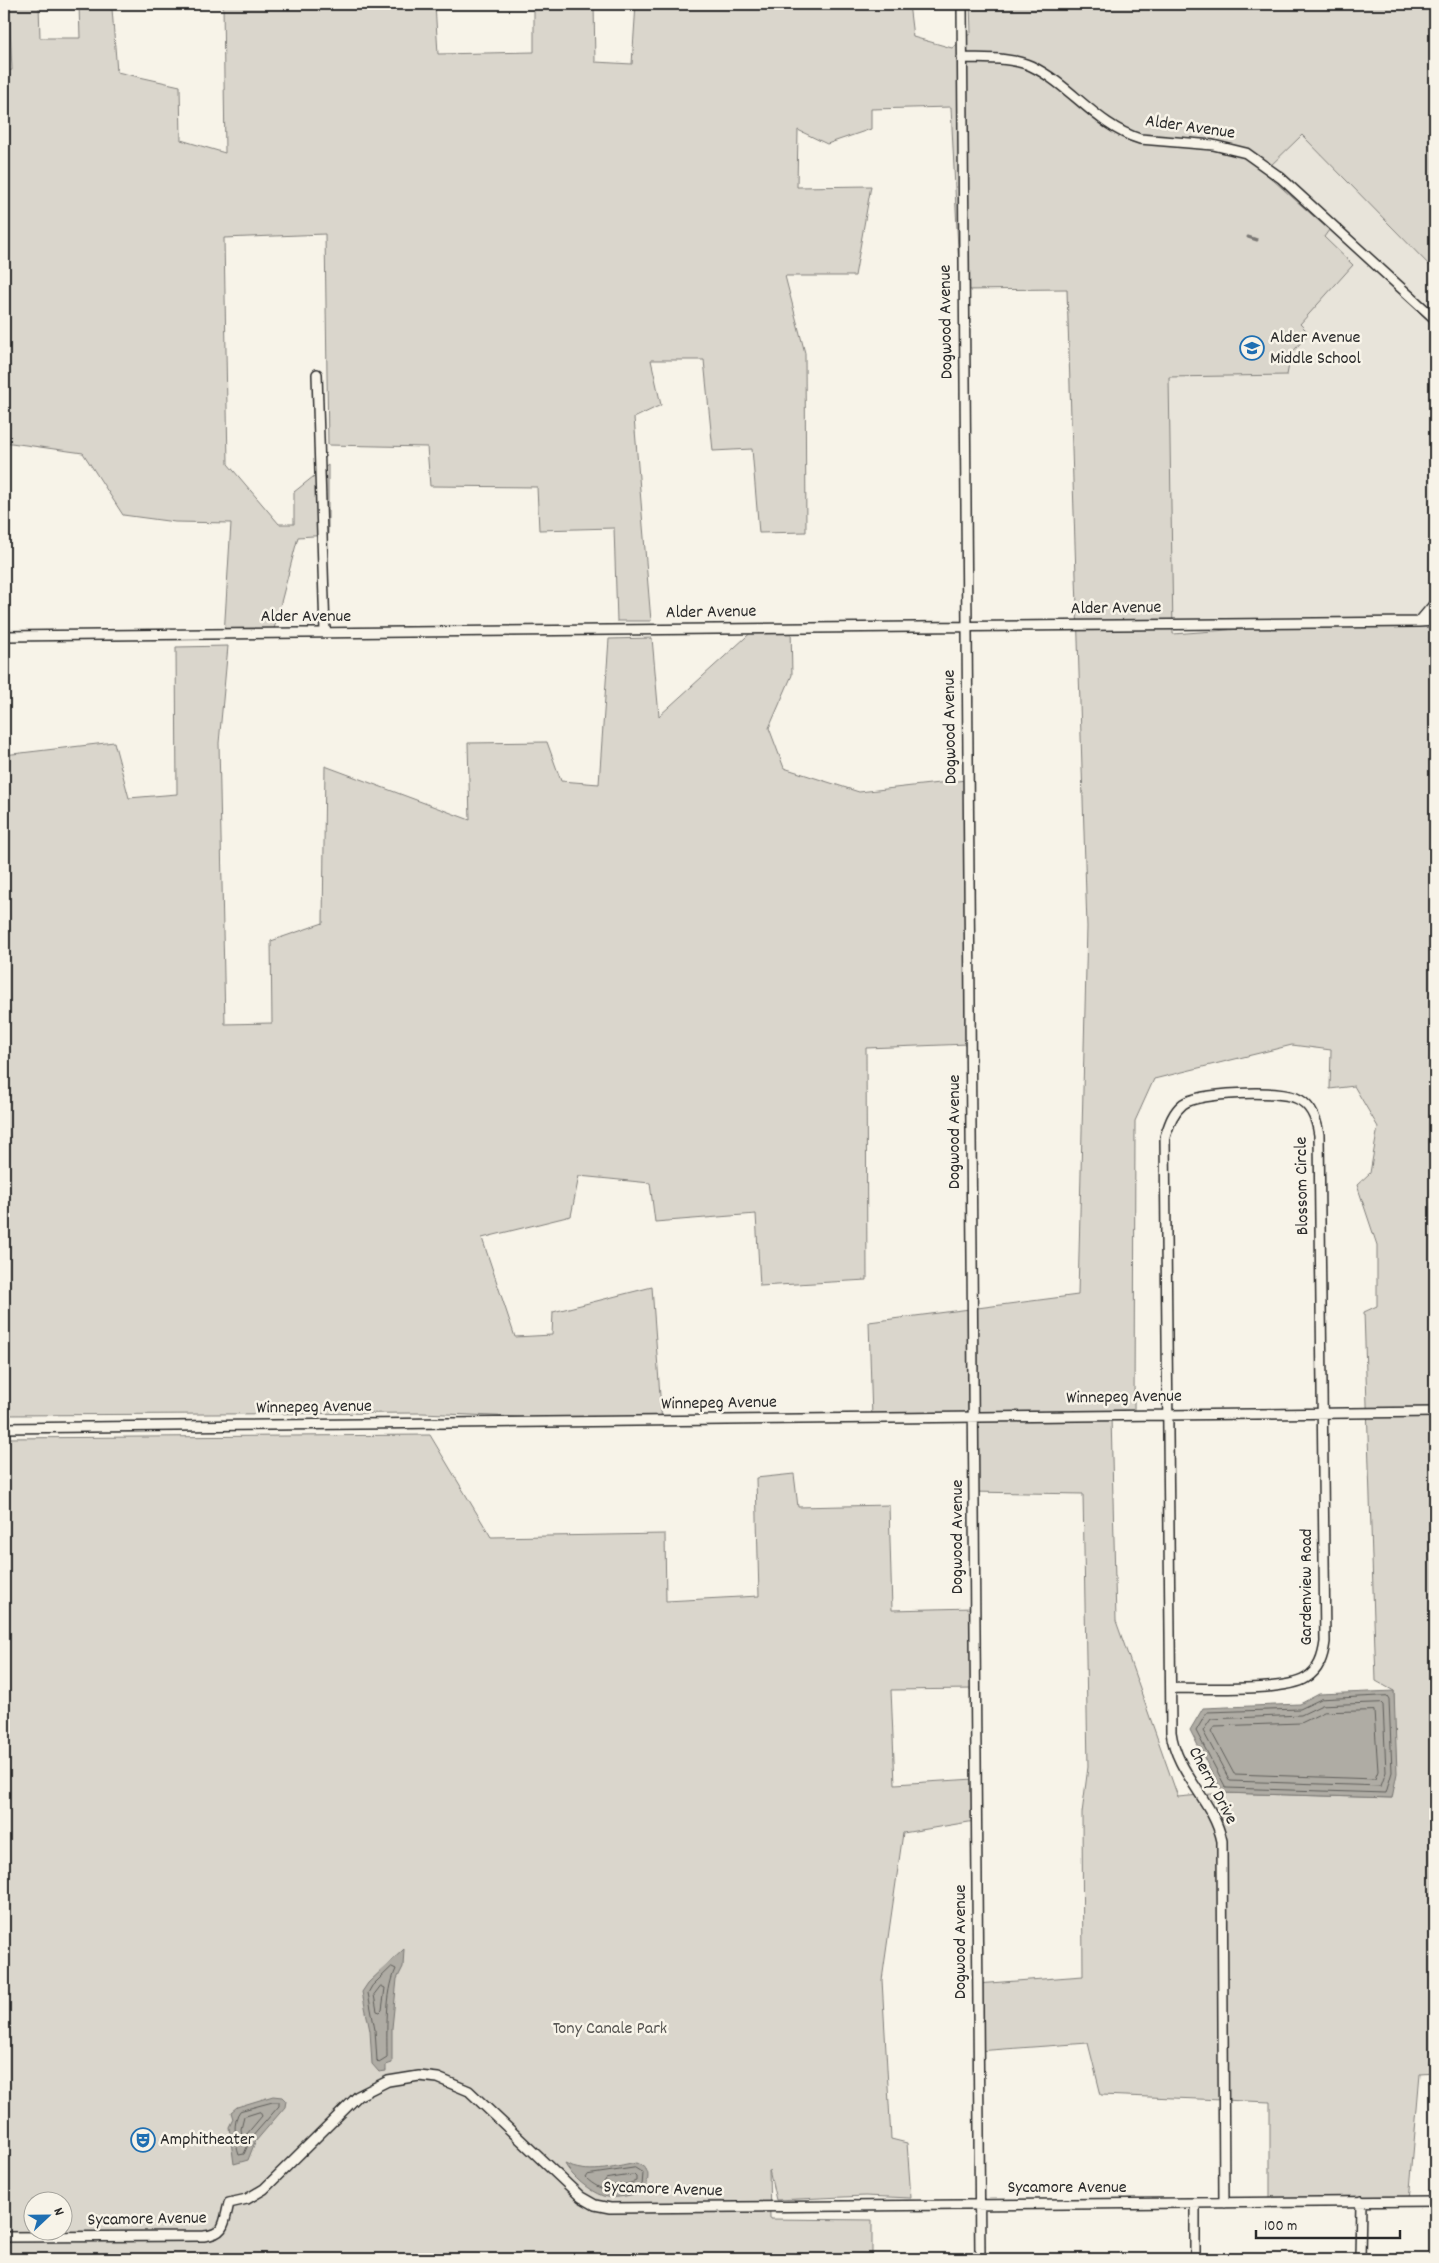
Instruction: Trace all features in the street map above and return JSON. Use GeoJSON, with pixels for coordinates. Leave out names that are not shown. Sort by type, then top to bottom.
{"type":"FeatureCollection","features":[{"type":"Feature","properties":{"kind":"street","name":"Dogwood Avenue"},"geometry":{"type":"LineString","coordinates":[[962,4],[980,2259]]}},
{"type":"Feature","properties":{"kind":"street","name":"Alder Avenue"},"geometry":{"type":"LineString","coordinates":[[962,58],[1013,62],[1031,66],[1111,125],[1131,136],[1140,139],[1213,145],[1246,153],[1281,178],[1435,319]]}},
{"type":"Feature","properties":{"kind":"street"},"geometry":{"type":"LineString","coordinates":[[317,374],[326,632]]}},
{"type":"Feature","properties":{"kind":"street"},"geometry":{"type":"LineString","coordinates":[[1419,622],[1435,603]]}},
{"type":"Feature","properties":{"kind":"street","name":"Alder Avenue"},"geometry":{"type":"LineString","coordinates":[[4,636],[1435,622]]}},
{"type":"Feature","properties":{"kind":"street","name":"Blossom Circle"},"geometry":{"type":"LineString","coordinates":[[1168,1414],[1165,1137],[1171,1118],[1183,1104],[1197,1097],[1211,1094],[1280,1095],[1297,1098],[1307,1106],[1317,1124],[1320,1135],[1322,1412]]}},
{"type":"Feature","properties":{"kind":"street","name":"Gardenview Road"},"geometry":{"type":"LineString","coordinates":[[1171,1688],[1285,1686],[1307,1678],[1317,1668],[1323,1656],[1325,1642],[1322,1412]]}},
{"type":"Feature","properties":{"kind":"street","name":"Winnepeg Avenue"},"geometry":{"type":"LineString","coordinates":[[4,1428],[1435,1412]]}},
{"type":"Feature","properties":{"kind":"street","name":"Cherry Drive"},"geometry":{"type":"LineString","coordinates":[[1168,1414],[1173,1744],[1216,1821],[1222,1841],[1224,2203]]}},
{"type":"Feature","properties":{"kind":"street","name":"Sycamore Avenue"},"geometry":{"type":"LineString","coordinates":[[4,2237],[204,2236],[218,2234],[222,2229],[229,2203],[247,2199],[264,2189],[358,2096],[388,2081],[419,2076],[438,2078],[469,2092],[580,2197],[596,2205],[610,2208],[1435,2201]]}},
{"type":"Feature","properties":{"kind":"street"},"geometry":{"type":"LineString","coordinates":[[1360,2259],[1361,2201]]}},
{"type":"Feature","properties":{"kind":"street"},"geometry":{"type":"LineString","coordinates":[[1195,2204],[1195,2259]]}},
{"type":"Feature","properties":{"kind":"shaded area","name":"Alder Avenue Middle School"},"geometry":{"type":"Polygon","coordinates":[[[1059,4],[1435,32],[1435,621],[1172,624],[1070,409],[1066,289],[960,290],[1059,4]]]}},
{"type":"Feature","properties":{"kind":"green space"},"geometry":{"type":"Polygon","coordinates":[[[9,4],[39,4],[40,38],[80,38],[79,5],[112,9],[117,72],[180,86],[181,140],[225,153],[223,4],[435,4],[438,54],[534,52],[534,4],[594,4],[595,62],[632,64],[636,4],[909,4],[913,37],[952,48],[971,33],[970,4],[1435,4],[1435,271],[1302,135],[1264,172],[1329,230],[1324,237],[1353,265],[1300,324],[1309,333],[1291,354],[1287,375],[1169,377],[1173,634],[1323,623],[1435,623],[1435,2072],[1420,2073],[1409,2201],[1270,2205],[1270,2102],[1101,2095],[1088,2043],[977,2051],[976,1984],[1083,1976],[1082,1813],[1088,1767],[1083,1494],[971,1492],[971,1419],[872,1419],[869,1322],[1078,1295],[1087,927],[1067,289],[960,290],[951,107],[871,109],[871,129],[827,144],[798,130],[797,187],[871,186],[855,276],[785,276],[805,353],[806,532],[759,533],[752,449],[713,451],[704,360],[651,360],[661,405],[634,418],[651,621],[617,621],[614,528],[539,530],[537,487],[430,486],[427,447],[328,445],[325,234],[224,238],[228,464],[279,524],[294,524],[294,492],[328,465],[328,535],[298,537],[273,633],[224,635],[231,523],[175,522],[123,515],[83,453],[4,442],[4,71],[12,70],[9,4]],[[1292,1045],[1154,1079],[1135,1121],[1134,1414],[1111,1416],[1116,1621],[1178,1797],[1222,1793],[1392,1798],[1394,1691],[1376,1681],[1364,1312],[1377,1306],[1377,1245],[1357,1185],[1370,1173],[1378,1127],[1354,1086],[1330,1089],[1331,1050],[1292,1045]]]}},
{"type":"Feature","properties":{"kind":"green space"},"geometry":{"type":"Polygon","coordinates":[[[791,627],[792,675],[769,728],[784,768],[859,792],[966,780],[968,1044],[866,1048],[867,1280],[760,1286],[756,1214],[655,1222],[650,1183],[579,1176],[571,1216],[482,1238],[515,1337],[552,1335],[553,1312],[652,1287],[662,1423],[422,1413],[4,1415],[4,755],[114,742],[129,798],[177,794],[176,647],[228,646],[219,743],[225,1024],[272,1023],[271,941],[323,923],[325,766],[470,820],[468,743],[547,742],[561,781],[599,784],[609,639],[652,638],[659,716],[756,628],[791,627]]]}},
{"type":"Feature","properties":{"kind":"green space","name":"Tony Canale Park"},"geometry":{"type":"Polygon","coordinates":[[[430,1435],[491,1537],[665,1534],[666,1601],[759,1596],[756,1478],[794,1474],[798,1507],[889,1505],[892,1610],[973,1608],[974,1689],[891,1690],[895,1784],[974,1779],[975,1821],[903,1833],[882,1980],[891,2139],[907,2143],[911,2198],[865,2196],[776,2200],[769,2170],[770,2219],[872,2220],[872,2259],[4,2259],[4,1438],[430,1435]]]}},
{"type":"Feature","properties":{"kind":"water"},"geometry":{"type":"Polygon","coordinates":[[[1394,1691],[1397,1773],[1392,1798],[1222,1793],[1190,1730],[1203,1708],[1300,1704],[1319,1694],[1394,1691]]]}},
{"type":"Feature","properties":{"kind":"water"},"geometry":{"type":"Polygon","coordinates":[[[404,1949],[403,1967],[397,1979],[392,2028],[392,2063],[386,2065],[386,2071],[379,2072],[372,2064],[370,2031],[362,1992],[368,1983],[404,1949]]]}},
{"type":"Feature","properties":{"kind":"water"},"geometry":{"type":"Polygon","coordinates":[[[273,2096],[282,2097],[286,2101],[285,2107],[255,2142],[248,2160],[234,2164],[229,2127],[233,2119],[231,2112],[237,2107],[273,2096]]]}},
{"type":"Feature","properties":{"kind":"water"},"geometry":{"type":"Polygon","coordinates":[[[636,2163],[647,2171],[646,2191],[614,2197],[603,2196],[587,2187],[576,2179],[565,2164],[591,2170],[636,2163]]]}},
{"type":"Feature","properties":{"kind":"waterway"},"geometry":{"type":"LineString","coordinates":[[1248,237],[1257,240]]}},
{"type":"Feature","properties":{"kind":"place","name":"Alder Avenue Middle School"},"geometry":{"type":"Point","coordinates":[1252,348]}},
{"type":"Feature","properties":{"kind":"place","name":"Amphitheater"},"geometry":{"type":"Point","coordinates":[143,2140]}}]}
